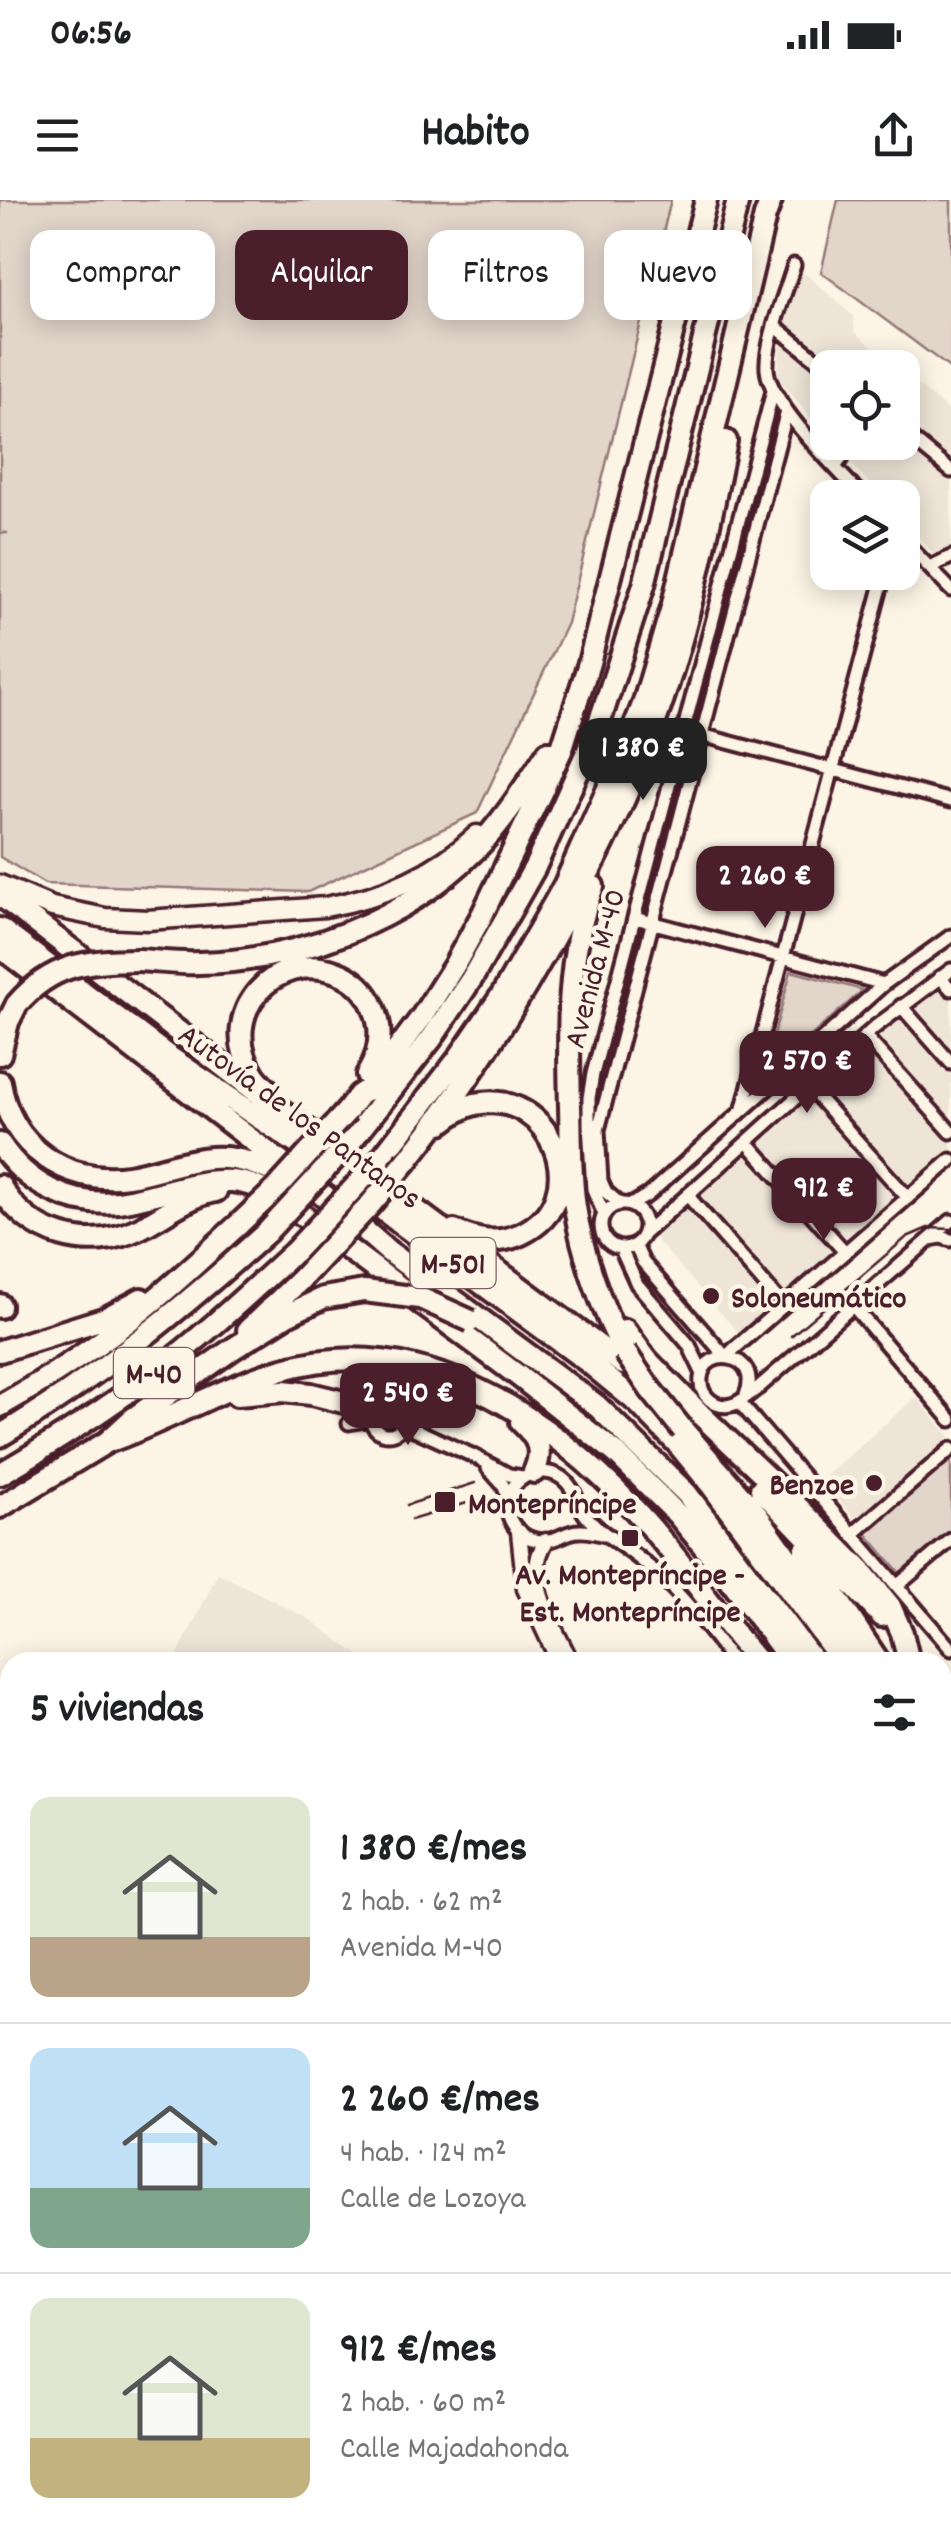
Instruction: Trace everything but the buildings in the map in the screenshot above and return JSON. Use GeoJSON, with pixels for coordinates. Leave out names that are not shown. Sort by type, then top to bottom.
{"type":"FeatureCollection","features":[{"type":"Feature","properties":{"kind":"highway"},"geometry":{"type":"LineString","coordinates":[[0,1406],[117,1330],[240,1224],[368,1088],[454,966],[560,751],[589,663],[706,200]]}},
{"type":"Feature","properties":{"kind":"highway","name":"M-40"},"geometry":{"type":"LineString","coordinates":[[0,1436],[134,1346],[267,1232],[352,1141],[423,1050],[472,978],[535,867],[597,730],[644,585],[738,200]]}},
{"type":"Feature","properties":{"kind":"highway"},"geometry":{"type":"LineString","coordinates":[[234,1348],[432,1130],[515,1006],[613,826],[659,712],[706,542],[776,218],[772,200]]}},
{"type":"Feature","properties":{"kind":"highway","name":"M-40"},"geometry":{"type":"LineString","coordinates":[[0,1474],[156,1372],[294,1252],[379,1161],[502,995],[564,886],[642,704],[674,604],[765,216],[772,200]]}},
{"type":"Feature","properties":{"kind":"highway"},"geometry":{"type":"LineString","coordinates":[[0,885],[52,907],[105,918],[148,920],[353,902],[429,872],[504,813],[571,716]]}},
{"type":"Feature","properties":{"kind":"highway"},"geometry":{"type":"LineString","coordinates":[[0,1054],[8,1019],[31,989],[52,973],[81,963],[138,960],[196,964],[248,959],[347,933],[435,884],[474,852],[504,813]]}},
{"type":"Feature","properties":{"kind":"highway"},"geometry":{"type":"LineString","coordinates":[[613,826],[588,897],[572,980],[571,1154],[574,1206],[584,1248],[624,1358]]}},
{"type":"Feature","properties":{"kind":"highway"},"geometry":{"type":"LineString","coordinates":[[0,895],[464,1248],[624,1358],[650,1389],[753,1480],[882,1615],[904,1652]]}},
{"type":"Feature","properties":{"kind":"highway","name":"Autovía de los Pantanos"},"geometry":{"type":"LineString","coordinates":[[0,929],[165,1054],[296,1143],[638,1403],[712,1486],[835,1652]]}},
{"type":"Feature","properties":{"kind":"highway","name":"Autovía de los Pantanos"},"geometry":{"type":"LineString","coordinates":[[0,946],[326,1197],[388,1251],[596,1405],[686,1494],[806,1652]]}},
{"type":"Feature","properties":{"kind":"highway"},"geometry":{"type":"LineString","coordinates":[[283,1110],[252,1072],[243,1050],[242,1028],[247,1007],[269,980],[286,970],[306,966],[345,975],[372,1002],[380,1042],[376,1060],[353,1103]]}},
{"type":"Feature","properties":{"kind":"highway"},"geometry":{"type":"LineString","coordinates":[[0,1082],[15,1127],[28,1144],[64,1169],[104,1177],[211,1158],[246,1162],[275,1172],[388,1251]]}},
{"type":"Feature","properties":{"kind":"highway"},"geometry":{"type":"LineString","coordinates":[[432,1130],[475,1104],[498,1103],[534,1118],[548,1134],[560,1163],[560,1182],[554,1200],[544,1218],[526,1232],[489,1242],[433,1222]]}},
{"type":"Feature","properties":{"kind":"highway"},"geometry":{"type":"LineString","coordinates":[[0,1144],[22,1172],[61,1195],[76,1199],[119,1202],[203,1182],[232,1181],[257,1186],[281,1199],[580,1423],[648,1483],[715,1560],[784,1652]]}},
{"type":"Feature","properties":{"kind":"highway"},"geometry":{"type":"LineString","coordinates":[[0,1186],[18,1211],[33,1223],[71,1239],[97,1241],[116,1237],[211,1191],[248,1191],[272,1199],[308,1220]]}},
{"type":"Feature","properties":{"kind":"highway"},"geometry":{"type":"LineString","coordinates":[[2,1350],[106,1318],[185,1272]]}},
{"type":"Feature","properties":{"kind":"highway"},"geometry":{"type":"LineString","coordinates":[[593,1274],[630,1339],[647,1360],[862,1572],[890,1606],[906,1652]]}},
{"type":"Feature","properties":{"kind":"highway"},"geometry":{"type":"LineString","coordinates":[[0,1506],[107,1442],[131,1420],[234,1348],[286,1315],[324,1298],[364,1291],[420,1298],[528,1352]]}},
{"type":"Feature","properties":{"kind":"highway"},"geometry":{"type":"LineString","coordinates":[[107,1442],[285,1369],[322,1362],[363,1360],[420,1367],[458,1379],[548,1432],[592,1467],[636,1510],[750,1652]]}},
{"type":"Feature","properties":{"kind":"highway"},"geometry":{"type":"LineString","coordinates":[[211,1399],[284,1391],[310,1394],[372,1414]]}},
{"type":"Feature","properties":{"kind":"highway"},"geometry":{"type":"LineString","coordinates":[[498,1400],[534,1434],[540,1448],[540,1461],[529,1475]]}},
{"type":"Feature","properties":{"kind":"highway"},"geometry":{"type":"LineString","coordinates":[[690,1426],[854,1652]]}},
{"type":"Feature","properties":{"kind":"highway"},"geometry":{"type":"LineString","coordinates":[[753,1480],[797,1538],[872,1652]]}},
{"type":"Feature","properties":{"kind":"highway"},"geometry":{"type":"LineString","coordinates":[[648,1483],[767,1652]]}},
{"type":"Feature","properties":{"kind":"street","name":"Avenida M-40"},"geometry":{"type":"LineString","coordinates":[[604,1214],[593,1188],[593,1074],[773,391],[766,372],[768,356],[794,265]]}},
{"type":"Feature","properties":{"kind":"street"},"geometry":{"type":"LineString","coordinates":[[775,326],[810,355]]}},
{"type":"Feature","properties":{"kind":"street"},"geometry":{"type":"LineString","coordinates":[[773,391],[847,480]]}},
{"type":"Feature","properties":{"kind":"street","name":"Avenida M-40"},"geometry":{"type":"LineString","coordinates":[[626,1204],[606,1192],[601,1182],[598,1130],[787,411]]}},
{"type":"Feature","properties":{"kind":"street"},"geometry":{"type":"LineString","coordinates":[[920,446],[951,471]]}},
{"type":"Feature","properties":{"kind":"street"},"geometry":{"type":"LineString","coordinates":[[835,467],[840,460]]}},
{"type":"Feature","properties":{"kind":"street"},"geometry":{"type":"LineString","coordinates":[[920,557],[951,590]]}},
{"type":"Feature","properties":{"kind":"street"},"geometry":{"type":"LineString","coordinates":[[930,567],[951,557]]}},
{"type":"Feature","properties":{"kind":"street"},"geometry":{"type":"LineString","coordinates":[[744,1108],[879,590]]}},
{"type":"Feature","properties":{"kind":"street"},"geometry":{"type":"LineString","coordinates":[[703,656],[718,654],[721,661]]}},
{"type":"Feature","properties":{"kind":"street"},"geometry":{"type":"LineString","coordinates":[[684,730],[951,801]]}},
{"type":"Feature","properties":{"kind":"street"},"geometry":{"type":"LineString","coordinates":[[635,918],[884,984]]}},
{"type":"Feature","properties":{"kind":"street"},"geometry":{"type":"LineString","coordinates":[[951,936],[884,984],[648,1194],[611,1207],[600,1225],[602,1236],[621,1249],[636,1245],[901,1006],[946,974],[951,990]]}},
{"type":"Feature","properties":{"kind":"street"},"geometry":{"type":"LineString","coordinates":[[901,1006],[951,1063]]}},
{"type":"Feature","properties":{"kind":"street"},"geometry":{"type":"LineString","coordinates":[[865,1036],[951,1132]]}},
{"type":"Feature","properties":{"kind":"street"},"geometry":{"type":"LineString","coordinates":[[808,1087],[908,1198]]}},
{"type":"Feature","properties":{"kind":"street"},"geometry":{"type":"LineString","coordinates":[[748,1142],[844,1252]]}},
{"type":"Feature","properties":{"kind":"street"},"geometry":{"type":"LineString","coordinates":[[951,1160],[726,1356],[711,1360],[702,1372],[703,1392],[719,1406],[730,1406],[758,1388],[951,1221]]}},
{"type":"Feature","properties":{"kind":"street"},"geometry":{"type":"LineString","coordinates":[[688,1196],[783,1305]]}},
{"type":"Feature","properties":{"kind":"street"},"geometry":{"type":"LineString","coordinates":[[626,1204],[640,1212],[645,1222],[644,1234]]}},
{"type":"Feature","properties":{"kind":"street"},"geometry":{"type":"LineString","coordinates":[[930,1240],[951,1240]]}},
{"type":"Feature","properties":{"kind":"street"},"geometry":{"type":"LineString","coordinates":[[636,1245],[643,1262],[726,1356],[745,1366],[750,1386],[743,1398]]}},
{"type":"Feature","properties":{"kind":"street"},"geometry":{"type":"LineString","coordinates":[[621,1249],[637,1284],[690,1345],[702,1372]]}},
{"type":"Feature","properties":{"kind":"street"},"geometry":{"type":"LineString","coordinates":[[853,1306],[951,1420]]}},
{"type":"Feature","properties":{"kind":"street"},"geometry":{"type":"LineString","coordinates":[[743,1398],[951,1649]]}},
{"type":"Feature","properties":{"kind":"street"},"geometry":{"type":"LineString","coordinates":[[396,1401],[405,1416],[403,1424],[398,1430],[383,1433],[373,1425],[372,1414],[378,1402],[396,1401]]}},
{"type":"Feature","properties":{"kind":"street"},"geometry":{"type":"LineString","coordinates":[[349,1424],[372,1414]]}},
{"type":"Feature","properties":{"kind":"street"},"geometry":{"type":"LineString","coordinates":[[403,1424],[509,1475],[546,1472],[567,1481],[574,1491],[577,1514],[565,1533]]}},
{"type":"Feature","properties":{"kind":"street"},"geometry":{"type":"LineString","coordinates":[[852,1534],[951,1449]]}},
{"type":"Feature","properties":{"kind":"street"},"geometry":{"type":"LineString","coordinates":[[478,1458],[503,1485],[511,1520],[519,1532],[525,1589],[554,1652]]}},
{"type":"Feature","properties":{"kind":"street"},"geometry":{"type":"LineString","coordinates":[[508,1499],[516,1483],[529,1475]]}},
{"type":"Feature","properties":{"kind":"street"},"geometry":{"type":"LineString","coordinates":[[577,1502],[586,1516],[680,1595],[726,1652]]}},
{"type":"Feature","properties":{"kind":"street"},"geometry":{"type":"LineString","coordinates":[[519,1532],[536,1541],[580,1531],[610,1536]]}},
{"type":"Feature","properties":{"kind":"street"},"geometry":{"type":"LineString","coordinates":[[897,1586],[951,1540]]}},
{"type":"Feature","properties":{"kind":"street"},"geometry":{"type":"LineString","coordinates":[[546,1541],[536,1562],[537,1586],[566,1652]]}},
{"type":"Feature","properties":{"kind":"shaded area"},"geometry":{"type":"Polygon","coordinates":[[[0,200],[671,200],[664,230],[604,230],[604,320],[641,320],[567,623],[477,813],[308,892],[45,884],[0,857],[0,200]]]}},
{"type":"Feature","properties":{"kind":"shaded area"},"geometry":{"type":"Polygon","coordinates":[[[838,200],[951,200],[951,369],[821,272],[838,200]]]}},
{"type":"Feature","properties":{"kind":"shaded area"},"geometry":{"type":"Polygon","coordinates":[[[806,274],[853,316],[855,332],[877,350],[810,350],[810,417],[778,378],[780,327],[796,275],[806,274]]]}},
{"type":"Feature","properties":{"kind":"shaded area"},"geometry":{"type":"Polygon","coordinates":[[[920,387],[951,413],[951,573],[920,539],[920,480],[866,480],[848,460],[920,460],[920,387]]]}},
{"type":"Feature","properties":{"kind":"shaded area"},"geometry":{"type":"Polygon","coordinates":[[[791,971],[863,990],[762,1079],[791,971]]]}},
{"type":"Feature","properties":{"kind":"shaded area"},"geometry":{"type":"Polygon","coordinates":[[[951,978],[951,1152],[741,1336],[654,1237],[912,1003],[951,978]]]}},
{"type":"Feature","properties":{"kind":"shaded area"},"geometry":{"type":"Polygon","coordinates":[[[916,1397],[951,1438],[856,1519],[820,1481],[916,1397]]]}},
{"type":"Feature","properties":{"kind":"shaded area"},"geometry":{"type":"Polygon","coordinates":[[[951,1459],[951,1530],[900,1573],[865,1532],[951,1459]]]}},
{"type":"Feature","properties":{"kind":"shaded area"},"geometry":{"type":"Polygon","coordinates":[[[218,1573],[308,1618],[354,1652],[179,1652],[218,1573]]]}},
{"type":"Feature","properties":{"kind":"waterway"},"geometry":{"type":"LineString","coordinates":[[0,533],[7,533]]}},
{"type":"Feature","properties":{"kind":"tunnel"},"geometry":{"type":"LineString","coordinates":[[659,1393],[696,1423]]}},
{"type":"Feature","properties":{"kind":"tram line"},"geometry":{"type":"LineString","coordinates":[[791,1336],[907,1237],[928,1228],[951,1229]]}},
{"type":"Feature","properties":{"kind":"tram line"},"geometry":{"type":"LineString","coordinates":[[407,1505],[475,1483]]}},
{"type":"Feature","properties":{"kind":"tram line"},"geometry":{"type":"LineString","coordinates":[[411,1520],[480,1499]]}},
{"type":"Feature","properties":{"kind":"place","name":"Soloneumático"},"geometry":{"type":"Point","coordinates":[711,1296]}},
{"type":"Feature","properties":{"kind":"place","name":"Benzoe"},"geometry":{"type":"Point","coordinates":[874,1483]}},
{"type":"Feature","properties":{"kind":"place","name":"Montepríncipe"},"geometry":{"type":"Point","coordinates":[445,1502]}},
{"type":"Feature","properties":{"kind":"place","name":"Av. Montepríncipe - Est. Montepríncipe"},"geometry":{"type":"Point","coordinates":[630,1538]}}]}
